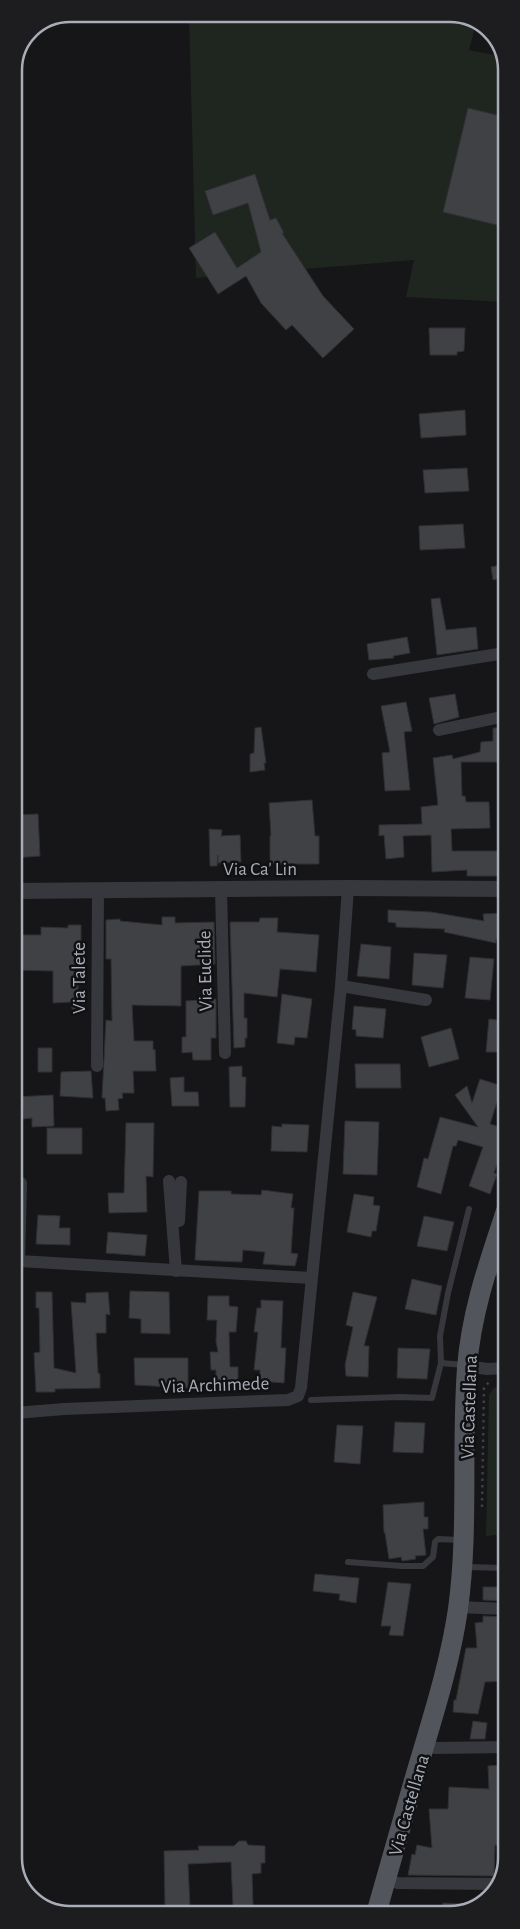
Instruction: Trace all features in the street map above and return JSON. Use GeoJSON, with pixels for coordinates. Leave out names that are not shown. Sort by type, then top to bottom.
{"type":"FeatureCollection","features":[{"type":"Feature","properties":{"kind":"main road","name":"Via Castellana"},"geometry":{"type":"LineString","coordinates":[[378,1906],[451,1649],[458,1607],[464,1540],[467,1366],[472,1330],[496,1272],[498,1260]]}},
{"type":"Feature","properties":{"kind":"street"},"geometry":{"type":"LineString","coordinates":[[373,674],[498,654]]}},
{"type":"Feature","properties":{"kind":"street"},"geometry":{"type":"LineString","coordinates":[[439,730],[498,718]]}},
{"type":"Feature","properties":{"kind":"street","name":"Via Archimede"},"geometry":{"type":"LineString","coordinates":[[22,1412],[294,1399],[298,1396],[301,1388],[341,986],[348,888]]}},
{"type":"Feature","properties":{"kind":"street","name":"Via Ca' Lin"},"geometry":{"type":"LineString","coordinates":[[22,891],[498,888]]}},
{"type":"Feature","properties":{"kind":"street","name":"Via Euclide"},"geometry":{"type":"LineString","coordinates":[[221,889],[225,1053]]}},
{"type":"Feature","properties":{"kind":"street","name":"Via Talete"},"geometry":{"type":"LineString","coordinates":[[97,1066],[98,890]]}},
{"type":"Feature","properties":{"kind":"street"},"geometry":{"type":"LineString","coordinates":[[341,986],[426,1000]]}},
{"type":"Feature","properties":{"kind":"street"},"geometry":{"type":"LineString","coordinates":[[175,1181],[176,1271]]}},
{"type":"Feature","properties":{"kind":"street"},"geometry":{"type":"LineString","coordinates":[[22,1261],[311,1278]]}},
{"type":"Feature","properties":{"kind":"street"},"geometry":{"type":"LineString","coordinates":[[467,1366],[486,1369],[498,1368]]}},
{"type":"Feature","properties":{"kind":"street"},"geometry":{"type":"LineString","coordinates":[[458,1607],[498,1609]]}},
{"type":"Feature","properties":{"kind":"street"},"geometry":{"type":"LineString","coordinates":[[425,1746],[436,1748],[498,1747]]}},
{"type":"Feature","properties":{"kind":"street"},"geometry":{"type":"LineString","coordinates":[[386,1880],[398,1883],[491,1884]]}},
{"type":"Feature","properties":{"kind":"lane"},"geometry":{"type":"LineString","coordinates":[[311,1400],[399,1397],[432,1398],[441,1363],[440,1336],[448,1293],[469,1209]]}},
{"type":"Feature","properties":{"kind":"lane"},"geometry":{"type":"LineString","coordinates":[[441,1363],[467,1366]]}},
{"type":"Feature","properties":{"kind":"lane"},"geometry":{"type":"LineString","coordinates":[[348,1562],[423,1566],[433,1558],[435,1542],[438,1539],[464,1540]]}},
{"type":"Feature","properties":{"kind":"lane"},"geometry":{"type":"LineString","coordinates":[[462,1567],[498,1568]]}},
{"type":"Feature","properties":{"kind":"path"},"geometry":{"type":"LineString","coordinates":[[482,1512],[484,1388],[492,1380]]}},
{"type":"Feature","properties":{"kind":"shaded area"},"geometry":{"type":"Polygon","coordinates":[[[189,22],[459,23],[474,30],[469,50],[495,55],[498,70],[498,302],[406,297],[414,260],[196,278],[189,22]]]}},
{"type":"Feature","properties":{"kind":"shaded area"},"geometry":{"type":"Polygon","coordinates":[[[498,1386],[498,1535],[486,1536],[489,1395],[498,1386]]]}},
{"type":"Feature","properties":{"kind":"building"},"geometry":{"type":"Polygon","coordinates":[[[468,108],[498,115],[498,225],[443,212],[468,108]]]}},
{"type":"Feature","properties":{"kind":"building"},"geometry":{"type":"Polygon","coordinates":[[[255,174],[270,220],[276,218],[284,233],[282,233],[323,296],[354,329],[323,358],[292,325],[286,330],[261,303],[246,276],[218,294],[189,248],[215,232],[237,268],[261,252],[248,203],[213,215],[205,191],[255,174]]]}},
{"type":"Feature","properties":{"kind":"building"},"geometry":{"type":"Polygon","coordinates":[[[429,328],[465,328],[464,351],[457,352],[457,355],[430,355],[429,328]]]}},
{"type":"Feature","properties":{"kind":"building"},"geometry":{"type":"Polygon","coordinates":[[[465,410],[466,435],[421,438],[419,414],[465,410]]]}},
{"type":"Feature","properties":{"kind":"building"},"geometry":{"type":"Polygon","coordinates":[[[467,468],[469,491],[425,493],[423,470],[467,468]]]}},
{"type":"Feature","properties":{"kind":"building"},"geometry":{"type":"Polygon","coordinates":[[[463,524],[465,548],[420,550],[419,526],[463,524]]]}},
{"type":"Feature","properties":{"kind":"building"},"geometry":{"type":"Polygon","coordinates":[[[498,566],[498,579],[493,580],[491,567],[498,566]]]}},
{"type":"Feature","properties":{"kind":"building"},"geometry":{"type":"Polygon","coordinates":[[[440,598],[446,630],[476,627],[478,649],[437,655],[431,599],[440,598]]]}},
{"type":"Feature","properties":{"kind":"building"},"geometry":{"type":"Polygon","coordinates":[[[407,637],[410,653],[393,656],[394,658],[369,660],[367,644],[407,637]]]}},
{"type":"Feature","properties":{"kind":"building"},"geometry":{"type":"Polygon","coordinates":[[[455,694],[459,717],[434,724],[429,698],[455,694]]]}},
{"type":"Feature","properties":{"kind":"building"},"geometry":{"type":"Polygon","coordinates":[[[406,702],[412,731],[404,732],[410,790],[385,791],[382,753],[390,752],[381,706],[406,702]]]}},
{"type":"Feature","properties":{"kind":"building"},"geometry":{"type":"Polygon","coordinates":[[[261,727],[266,763],[264,763],[265,770],[250,772],[250,754],[254,753],[255,728],[261,727]]]}},
{"type":"Feature","properties":{"kind":"building"},"geometry":{"type":"Polygon","coordinates":[[[493,728],[498,728],[498,762],[461,762],[462,796],[465,796],[466,802],[489,802],[490,828],[451,829],[452,851],[498,851],[498,876],[467,876],[467,870],[432,872],[431,835],[403,836],[404,857],[386,859],[384,835],[379,836],[379,825],[422,824],[421,807],[438,805],[433,758],[452,755],[453,759],[480,752],[481,742],[493,741],[493,728]]]}},
{"type":"Feature","properties":{"kind":"building"},"geometry":{"type":"Polygon","coordinates":[[[312,800],[315,836],[319,836],[319,864],[270,864],[269,803],[312,800]]]}},
{"type":"Feature","properties":{"kind":"building"},"geometry":{"type":"Polygon","coordinates":[[[38,814],[40,856],[22,857],[22,815],[38,814]]]}},
{"type":"Feature","properties":{"kind":"building"},"geometry":{"type":"Polygon","coordinates":[[[209,829],[222,830],[221,836],[240,835],[241,862],[218,863],[218,855],[217,866],[210,866],[209,829]]]}},
{"type":"Feature","properties":{"kind":"building"},"geometry":{"type":"Polygon","coordinates":[[[388,910],[431,912],[484,921],[483,914],[498,913],[498,939],[496,939],[496,943],[444,932],[445,929],[396,927],[396,923],[388,922],[388,910]]]}},
{"type":"Feature","properties":{"kind":"building"},"geometry":{"type":"Polygon","coordinates":[[[162,917],[175,917],[175,923],[214,922],[215,964],[181,966],[181,1006],[132,1005],[134,1041],[153,1041],[156,1071],[133,1071],[134,1093],[122,1093],[123,1098],[118,1099],[119,1110],[106,1111],[105,1098],[102,1098],[106,1020],[112,1021],[111,959],[106,959],[106,920],[120,919],[120,921],[162,925],[162,917]]]}},
{"type":"Feature","properties":{"kind":"building"},"geometry":{"type":"Polygon","coordinates":[[[260,918],[278,918],[277,932],[319,935],[316,972],[280,969],[277,997],[244,993],[244,1018],[247,1018],[247,1038],[245,1038],[245,1047],[234,1048],[230,922],[259,922],[260,918]]]}},
{"type":"Feature","properties":{"kind":"building"},"geometry":{"type":"Polygon","coordinates":[[[68,925],[81,925],[81,943],[85,943],[83,954],[81,954],[81,969],[78,969],[78,991],[84,991],[84,1010],[72,1009],[71,1002],[53,1003],[53,971],[22,970],[22,935],[41,935],[41,927],[68,928],[68,925]]]}},
{"type":"Feature","properties":{"kind":"building"},"geometry":{"type":"Polygon","coordinates":[[[361,944],[391,947],[389,979],[357,976],[361,944]]]}},
{"type":"Feature","properties":{"kind":"building"},"geometry":{"type":"Polygon","coordinates":[[[414,953],[447,955],[443,988],[412,985],[414,953]]]}},
{"type":"Feature","properties":{"kind":"building"},"geometry":{"type":"Polygon","coordinates":[[[470,957],[494,959],[490,1000],[465,998],[470,957]]]}},
{"type":"Feature","properties":{"kind":"building"},"geometry":{"type":"Polygon","coordinates":[[[282,994],[312,999],[307,1038],[295,1037],[294,1045],[277,1043],[282,994]]]}},
{"type":"Feature","properties":{"kind":"building"},"geometry":{"type":"Polygon","coordinates":[[[216,999],[216,1038],[211,1038],[211,1060],[193,1060],[192,1052],[182,1053],[182,1037],[186,1037],[186,1001],[216,999]]]}},
{"type":"Feature","properties":{"kind":"building"},"geometry":{"type":"Polygon","coordinates":[[[354,1006],[386,1009],[383,1038],[356,1036],[356,1030],[352,1029],[354,1006]]]}},
{"type":"Feature","properties":{"kind":"building"},"geometry":{"type":"Polygon","coordinates":[[[489,1019],[498,1020],[498,1052],[486,1052],[489,1019]]]}},
{"type":"Feature","properties":{"kind":"building"},"geometry":{"type":"Polygon","coordinates":[[[451,1028],[459,1059],[429,1067],[421,1037],[451,1028]]]}},
{"type":"Feature","properties":{"kind":"building"},"geometry":{"type":"Polygon","coordinates":[[[38,1048],[52,1048],[52,1072],[38,1072],[38,1048]]]}},
{"type":"Feature","properties":{"kind":"building"},"geometry":{"type":"Polygon","coordinates":[[[355,1064],[400,1064],[401,1088],[356,1088],[355,1064]]]}},
{"type":"Feature","properties":{"kind":"building"},"geometry":{"type":"Polygon","coordinates":[[[242,1066],[242,1077],[246,1077],[245,1107],[230,1107],[229,1067],[242,1066]]]}},
{"type":"Feature","properties":{"kind":"building"},"geometry":{"type":"Polygon","coordinates":[[[91,1071],[93,1098],[60,1096],[61,1072],[91,1071]]]}},
{"type":"Feature","properties":{"kind":"building"},"geometry":{"type":"Polygon","coordinates":[[[184,1077],[184,1092],[198,1092],[199,1106],[172,1106],[170,1078],[184,1077]]]}},
{"type":"Feature","properties":{"kind":"building"},"geometry":{"type":"Polygon","coordinates":[[[480,1079],[498,1085],[498,1099],[490,1124],[498,1126],[498,1162],[494,1173],[497,1174],[490,1194],[469,1186],[483,1147],[458,1140],[456,1146],[453,1146],[441,1194],[417,1187],[424,1158],[428,1159],[440,1117],[478,1127],[455,1095],[467,1086],[472,1103],[480,1079]]]}},
{"type":"Feature","properties":{"kind":"building"},"geometry":{"type":"Polygon","coordinates":[[[53,1095],[54,1126],[32,1127],[32,1118],[23,1119],[22,1097],[53,1095]]]}},
{"type":"Feature","properties":{"kind":"building"},"geometry":{"type":"Polygon","coordinates":[[[345,1121],[379,1122],[377,1175],[343,1174],[345,1121]]]}},
{"type":"Feature","properties":{"kind":"building"},"geometry":{"type":"Polygon","coordinates":[[[126,1123],[154,1123],[153,1177],[146,1176],[147,1212],[109,1213],[108,1193],[124,1193],[126,1123]]]}},
{"type":"Feature","properties":{"kind":"building"},"geometry":{"type":"Polygon","coordinates":[[[282,1124],[309,1125],[307,1152],[271,1151],[272,1126],[282,1127],[282,1124]]]}},
{"type":"Feature","properties":{"kind":"building"},"geometry":{"type":"Polygon","coordinates":[[[47,1128],[82,1128],[82,1154],[47,1154],[47,1128]]]}},
{"type":"Feature","properties":{"kind":"building"},"geometry":{"type":"Polygon","coordinates":[[[262,1190],[293,1194],[291,1208],[294,1208],[291,1253],[298,1254],[295,1266],[263,1264],[265,1252],[243,1250],[242,1262],[195,1260],[199,1191],[231,1191],[231,1194],[261,1195],[262,1190]]]}},
{"type":"Feature","properties":{"kind":"building"},"geometry":{"type":"Polygon","coordinates":[[[354,1194],[374,1197],[373,1205],[380,1206],[376,1231],[372,1231],[371,1237],[347,1232],[354,1194]]]}},
{"type":"Feature","properties":{"kind":"building"},"geometry":{"type":"Polygon","coordinates":[[[38,1215],[60,1216],[59,1228],[70,1228],[70,1245],[36,1244],[38,1215]]]}},
{"type":"Feature","properties":{"kind":"building"},"geometry":{"type":"Polygon","coordinates":[[[424,1216],[454,1222],[447,1251],[417,1246],[424,1216]]]}},
{"type":"Feature","properties":{"kind":"building"},"geometry":{"type":"Polygon","coordinates":[[[108,1232],[147,1235],[145,1256],[106,1253],[108,1232]]]}},
{"type":"Feature","properties":{"kind":"building"},"geometry":{"type":"Polygon","coordinates":[[[412,1279],[442,1286],[436,1315],[405,1309],[412,1279]]]}},
{"type":"Feature","properties":{"kind":"building"},"geometry":{"type":"Polygon","coordinates":[[[130,1291],[169,1292],[170,1334],[141,1333],[141,1319],[129,1318],[130,1291]]]}},
{"type":"Feature","properties":{"kind":"building"},"geometry":{"type":"Polygon","coordinates":[[[36,1292],[52,1292],[54,1368],[76,1373],[71,1302],[86,1303],[86,1293],[108,1292],[110,1315],[106,1314],[106,1333],[96,1333],[100,1388],[55,1389],[55,1392],[36,1392],[34,1353],[40,1352],[39,1308],[36,1308],[36,1292]]]}},
{"type":"Feature","properties":{"kind":"building"},"geometry":{"type":"Polygon","coordinates":[[[353,1292],[377,1297],[364,1346],[369,1346],[368,1377],[346,1376],[345,1365],[353,1327],[346,1325],[353,1292]]]}},
{"type":"Feature","properties":{"kind":"building"},"geometry":{"type":"Polygon","coordinates":[[[208,1296],[229,1296],[229,1306],[238,1307],[236,1332],[229,1332],[230,1367],[238,1367],[238,1385],[216,1385],[216,1370],[211,1370],[210,1352],[218,1352],[216,1341],[217,1320],[207,1320],[208,1296]]]}},
{"type":"Feature","properties":{"kind":"building"},"geometry":{"type":"Polygon","coordinates":[[[261,1300],[283,1301],[281,1348],[286,1348],[284,1383],[260,1381],[260,1370],[254,1370],[258,1332],[254,1332],[257,1308],[261,1308],[261,1300]]]}},
{"type":"Feature","properties":{"kind":"building"},"geometry":{"type":"Polygon","coordinates":[[[398,1348],[430,1349],[427,1379],[397,1378],[398,1348]]]}},
{"type":"Feature","properties":{"kind":"building"},"geometry":{"type":"Polygon","coordinates":[[[134,1358],[188,1358],[188,1388],[135,1385],[134,1358]]]}},
{"type":"Feature","properties":{"kind":"building"},"geometry":{"type":"Polygon","coordinates":[[[395,1422],[425,1423],[423,1453],[393,1452],[395,1422]]]}},
{"type":"Feature","properties":{"kind":"building"},"geometry":{"type":"Polygon","coordinates":[[[337,1425],[363,1426],[360,1464],[334,1462],[337,1425]]]}},
{"type":"Feature","properties":{"kind":"building"},"geometry":{"type":"Polygon","coordinates":[[[424,1502],[424,1517],[428,1517],[428,1529],[423,1529],[426,1555],[415,1556],[416,1559],[402,1561],[401,1557],[389,1559],[384,1533],[383,1505],[424,1502]]]}},
{"type":"Feature","properties":{"kind":"building"},"geometry":{"type":"Polygon","coordinates":[[[315,1574],[359,1578],[356,1603],[339,1600],[340,1594],[313,1591],[315,1574]]]}},
{"type":"Feature","properties":{"kind":"building"},"geometry":{"type":"Polygon","coordinates":[[[388,1582],[411,1584],[403,1636],[389,1635],[391,1626],[381,1626],[388,1582]]]}},
{"type":"Feature","properties":{"kind":"building"},"geometry":{"type":"Polygon","coordinates":[[[483,1587],[498,1587],[498,1601],[483,1600],[483,1587]]]}},
{"type":"Feature","properties":{"kind":"building"},"geometry":{"type":"Polygon","coordinates":[[[483,1616],[498,1617],[498,1681],[485,1682],[478,1714],[453,1712],[466,1648],[477,1648],[475,1623],[483,1622],[483,1616]]]}},
{"type":"Feature","properties":{"kind":"building"},"geometry":{"type":"Polygon","coordinates":[[[473,1721],[487,1723],[485,1739],[470,1739],[473,1721]]]}},
{"type":"Feature","properties":{"kind":"building"},"geometry":{"type":"Polygon","coordinates":[[[498,1765],[498,1845],[495,1845],[494,1876],[408,1875],[412,1854],[415,1855],[417,1845],[432,1848],[429,1809],[448,1809],[449,1787],[489,1789],[488,1766],[498,1765]]]}},
{"type":"Feature","properties":{"kind":"building"},"geometry":{"type":"Polygon","coordinates":[[[239,1841],[246,1841],[248,1845],[265,1846],[265,1863],[261,1863],[261,1873],[252,1874],[253,1905],[233,1906],[231,1862],[188,1864],[190,1906],[165,1906],[164,1851],[199,1850],[198,1846],[234,1846],[239,1841]]]}},
{"type":"Feature","properties":{"kind":"building"},"geometry":{"type":"Polygon","coordinates":[[[443,1903],[465,1904],[459,1906],[443,1906],[443,1903]]]}}]}
